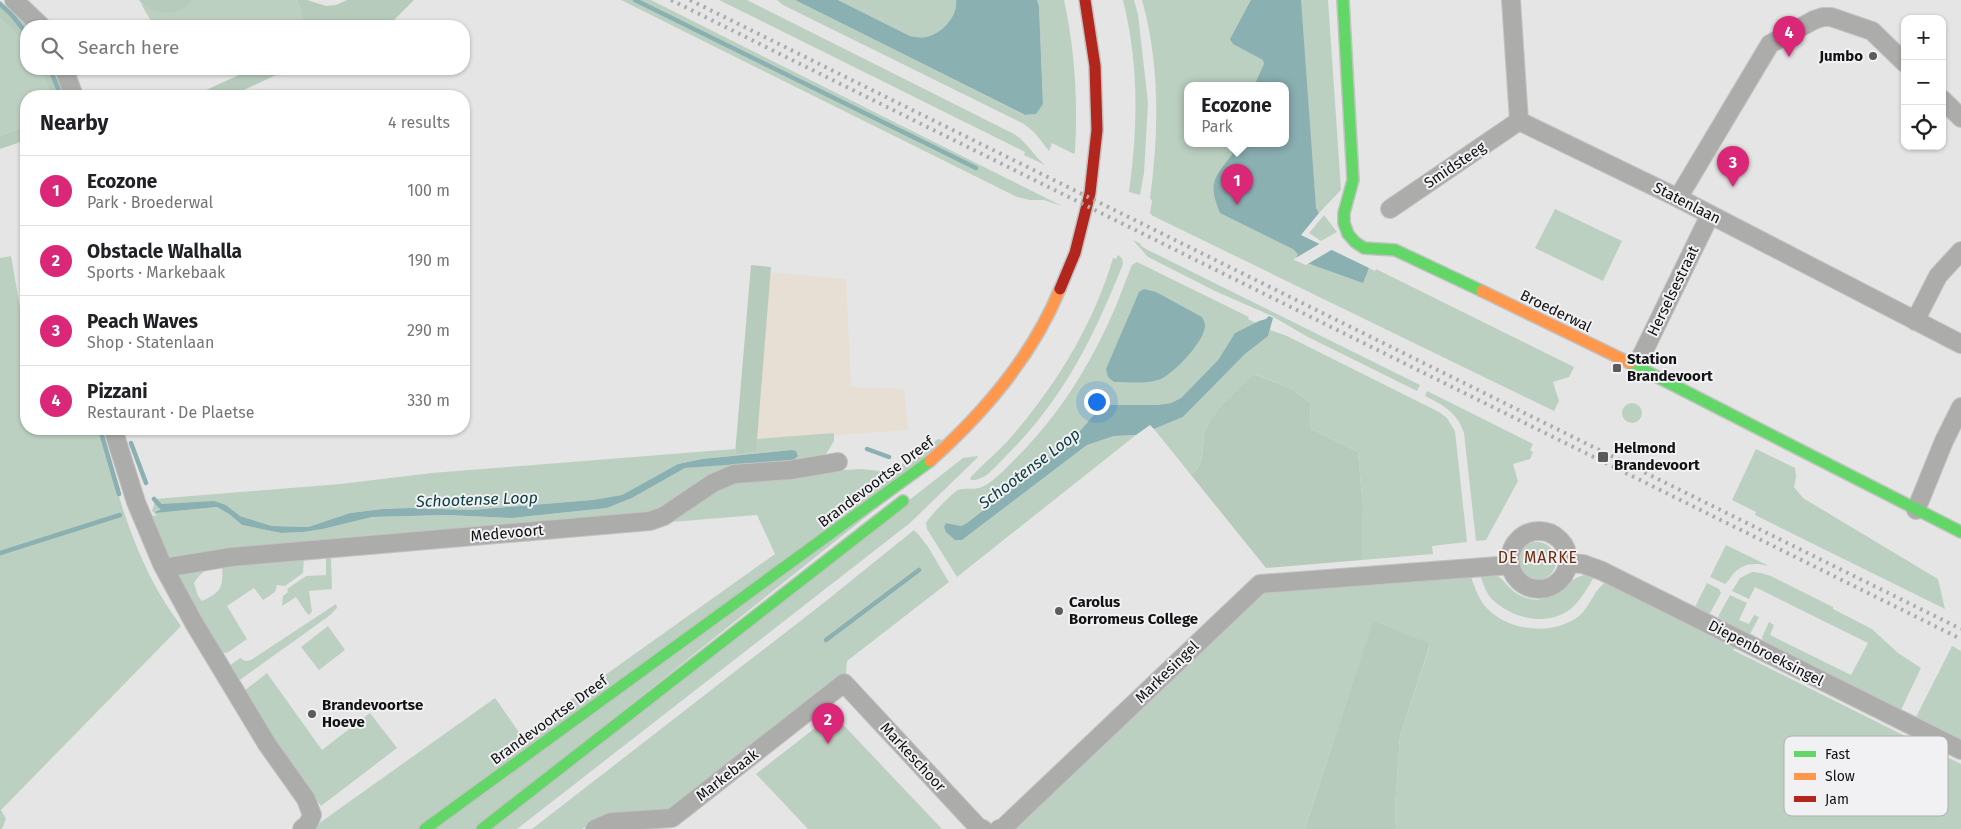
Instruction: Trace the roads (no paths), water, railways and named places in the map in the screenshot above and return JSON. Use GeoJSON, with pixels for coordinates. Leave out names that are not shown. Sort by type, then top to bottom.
{"type":"FeatureCollection","features":[{"type":"Feature","properties":{"kind":"main road","name":"Brandevoortse Dreef"},"geometry":{"type":"LineString","coordinates":[[425,829],[931,462],[952,444],[1002,390],[1028,354],[1051,312],[1078,243],[1087,209],[1096,149],[1098,102],[1094,48],[1085,0]]}},
{"type":"Feature","properties":{"kind":"main road","name":"Broederwal"},"geometry":{"type":"LineString","coordinates":[[1343,0],[1354,180],[1352,194],[1344,216],[1346,230],[1356,243],[1367,249],[1393,250],[1411,257],[1636,367],[1961,532]]}},
{"type":"Feature","properties":{"kind":"main road","name":"Brandevoortse Dreef"},"geometry":{"type":"LineString","coordinates":[[482,829],[915,491]]}},
{"type":"Feature","properties":{"kind":"street"},"geometry":{"type":"LineString","coordinates":[[14,0],[35,20]]}},
{"type":"Feature","properties":{"kind":"street"},"geometry":{"type":"LineString","coordinates":[[1511,0],[1519,121]]}},
{"type":"Feature","properties":{"kind":"street"},"geometry":{"type":"LineString","coordinates":[[1678,198],[1770,44],[1814,20],[1831,17],[1872,31],[1903,60]]}},
{"type":"Feature","properties":{"kind":"street"},"geometry":{"type":"LineString","coordinates":[[66,75],[72,90]]}},
{"type":"Feature","properties":{"kind":"street"},"geometry":{"type":"LineString","coordinates":[[1946,104],[1961,118]]}},
{"type":"Feature","properties":{"kind":"street","name":"Statenlaan"},"geometry":{"type":"LineString","coordinates":[[1519,121],[1678,198],[1961,344]]}},
{"type":"Feature","properties":{"kind":"street","name":"Smidsteeg"},"geometry":{"type":"LineString","coordinates":[[1390,209],[1519,121]]}},
{"type":"Feature","properties":{"kind":"street","name":"Herselsestraat"},"geometry":{"type":"LineString","coordinates":[[1636,367],[1710,215]]}},
{"type":"Feature","properties":{"kind":"street"},"geometry":{"type":"LineString","coordinates":[[1916,321],[1938,276],[1961,251]]}},
{"type":"Feature","properties":{"kind":"street"},"geometry":{"type":"LineString","coordinates":[[1916,510],[1944,441],[1961,407]]}},
{"type":"Feature","properties":{"kind":"street"},"geometry":{"type":"LineString","coordinates":[[115,435],[136,502],[164,568],[194,623],[267,744],[306,799],[312,815],[308,824],[302,829]]}},
{"type":"Feature","properties":{"kind":"street","name":"Medevoort"},"geometry":{"type":"LineString","coordinates":[[164,568],[231,557],[650,521],[664,516],[713,483],[734,474],[790,470],[838,462]]}},
{"type":"Feature","properties":{"kind":"street"},"geometry":{"type":"LineString","coordinates":[[1539,530],[1554,534],[1560,539],[1568,552],[1569,563],[1561,580],[1553,586],[1544,589],[1534,589],[1525,585],[1517,579],[1511,565],[1510,553],[1519,538],[1527,533],[1539,530]]}},
{"type":"Feature","properties":{"kind":"street","name":"Diepenbroeksingel"},"geometry":{"type":"LineString","coordinates":[[1569,563],[1583,564],[1602,571],[1933,736]]}},
{"type":"Feature","properties":{"kind":"street","name":"Markesingel"},"geometry":{"type":"LineString","coordinates":[[999,829],[1003,828],[1260,584],[1511,565]]}},
{"type":"Feature","properties":{"kind":"street","name":"Markebaak"},"geometry":{"type":"LineString","coordinates":[[595,829],[611,822],[672,818],[844,683]]}},
{"type":"Feature","properties":{"kind":"street","name":"Markeschoor"},"geometry":{"type":"LineString","coordinates":[[844,683],[978,827],[983,829]]}},
{"type":"Feature","properties":{"kind":"street","name":"Diepenbroeksingel"},"geometry":{"type":"LineString","coordinates":[[1948,744],[1961,750]]}},
{"type":"Feature","properties":{"kind":"water"},"geometry":{"type":"Polygon","coordinates":[[[795,0],[838,0],[910,36],[926,37],[938,32],[948,23],[952,18],[956,0],[1037,0],[1039,6],[1043,104],[1036,114],[1025,115],[795,0]]]}},
{"type":"Feature","properties":{"kind":"water"},"geometry":{"type":"Polygon","coordinates":[[[1251,0],[1301,0],[1316,208],[1319,213],[1301,235],[1369,268],[1363,283],[1296,259],[1298,254],[1293,249],[1220,213],[1214,195],[1214,182],[1220,170],[1232,155],[1231,147],[1289,147],[1289,82],[1256,82],[1264,64],[1263,60],[1233,44],[1230,39],[1251,0]]]}},
{"type":"Feature","properties":{"kind":"water"},"geometry":{"type":"Polygon","coordinates":[[[1144,289],[1156,292],[1202,317],[1205,324],[1204,332],[1187,357],[1164,377],[1147,382],[1114,382],[1108,377],[1106,369],[1139,292],[1144,289]]]}},
{"type":"Feature","properties":{"kind":"water"},"geometry":{"type":"Polygon","coordinates":[[[1269,316],[1273,318],[1268,336],[1245,354],[1183,417],[1154,429],[1150,425],[1136,435],[1114,436],[1087,445],[962,540],[955,540],[946,532],[944,527],[946,523],[961,526],[967,523],[1071,441],[1100,408],[1110,405],[1157,405],[1171,403],[1181,398],[1218,360],[1235,333],[1269,316]]]}},
{"type":"Feature","properties":{"kind":"water"},"geometry":{"type":"Polygon","coordinates":[[[796,451],[798,456],[793,460],[685,468],[632,498],[607,508],[512,518],[447,515],[372,517],[323,529],[281,533],[242,525],[217,507],[156,513],[156,511],[162,509],[162,504],[214,501],[226,505],[240,516],[272,526],[308,527],[350,513],[382,509],[471,510],[592,500],[622,495],[678,464],[702,459],[796,451]]]}},
{"type":"Feature","properties":{"kind":"waterway"},"geometry":{"type":"LineString","coordinates":[[635,0],[976,168]]}},
{"type":"Feature","properties":{"kind":"waterway"},"geometry":{"type":"LineString","coordinates":[[0,4],[20,25]]}},
{"type":"Feature","properties":{"kind":"waterway"},"geometry":{"type":"LineString","coordinates":[[52,75],[59,90]]}},
{"type":"Feature","properties":{"kind":"waterway"},"geometry":{"type":"LineString","coordinates":[[102,435],[119,494]]}},
{"type":"Feature","properties":{"kind":"waterway"},"geometry":{"type":"LineString","coordinates":[[131,443],[146,483]]}},
{"type":"Feature","properties":{"kind":"waterway","name":"Schootense Loop"},"geometry":{"type":"LineString","coordinates":[[867,449],[889,457]]}},
{"type":"Feature","properties":{"kind":"waterway"},"geometry":{"type":"LineString","coordinates":[[154,499],[164,510]]}},
{"type":"Feature","properties":{"kind":"waterway","name":"Schootense Loop"},"geometry":{"type":"LineString","coordinates":[[0,553],[120,515]]}},
{"type":"Feature","properties":{"kind":"waterway"},"geometry":{"type":"LineString","coordinates":[[826,640],[919,570]]}},
{"type":"Feature","properties":{"kind":"railway"},"geometry":{"type":"LineString","coordinates":[[671,0],[1961,639]]}},
{"type":"Feature","properties":{"kind":"railway"},"geometry":{"type":"LineString","coordinates":[[690,0],[1961,629]]}},
{"type":"Feature","properties":{"kind":"place","name":"Jumbo"},"geometry":{"type":"Point","coordinates":[1873,56]}},
{"type":"Feature","properties":{"kind":"place","name":"Pizzani"},"geometry":{"type":"Point","coordinates":[1789,57]}},
{"type":"Feature","properties":{"kind":"place","name":"Peach Waves"},"geometry":{"type":"Point","coordinates":[1733,187]}},
{"type":"Feature","properties":{"kind":"place","name":"Ecozone"},"geometry":{"type":"Point","coordinates":[1237,205]}},
{"type":"Feature","properties":{"kind":"place","name":"Station Brandevoort"},"geometry":{"type":"Point","coordinates":[1617,368]}},
{"type":"Feature","properties":{"kind":"place","name":"Helmond Brandevoort"},"geometry":{"type":"Point","coordinates":[1603,457]}},
{"type":"Feature","properties":{"kind":"place","name":"Carolus Borromeus College"},"geometry":{"type":"Point","coordinates":[1059,611]}},
{"type":"Feature","properties":{"kind":"place","name":"Brandevoortse Hoeve"},"geometry":{"type":"Point","coordinates":[312,714]}},
{"type":"Feature","properties":{"kind":"place","name":"Obstacle Walhalla"},"geometry":{"type":"Point","coordinates":[828,744]}},
{"type":"Feature","properties":{"kind":"district","name":"DE MARKE"},"geometry":{"type":"Point","coordinates":[1538,557]}}]}
